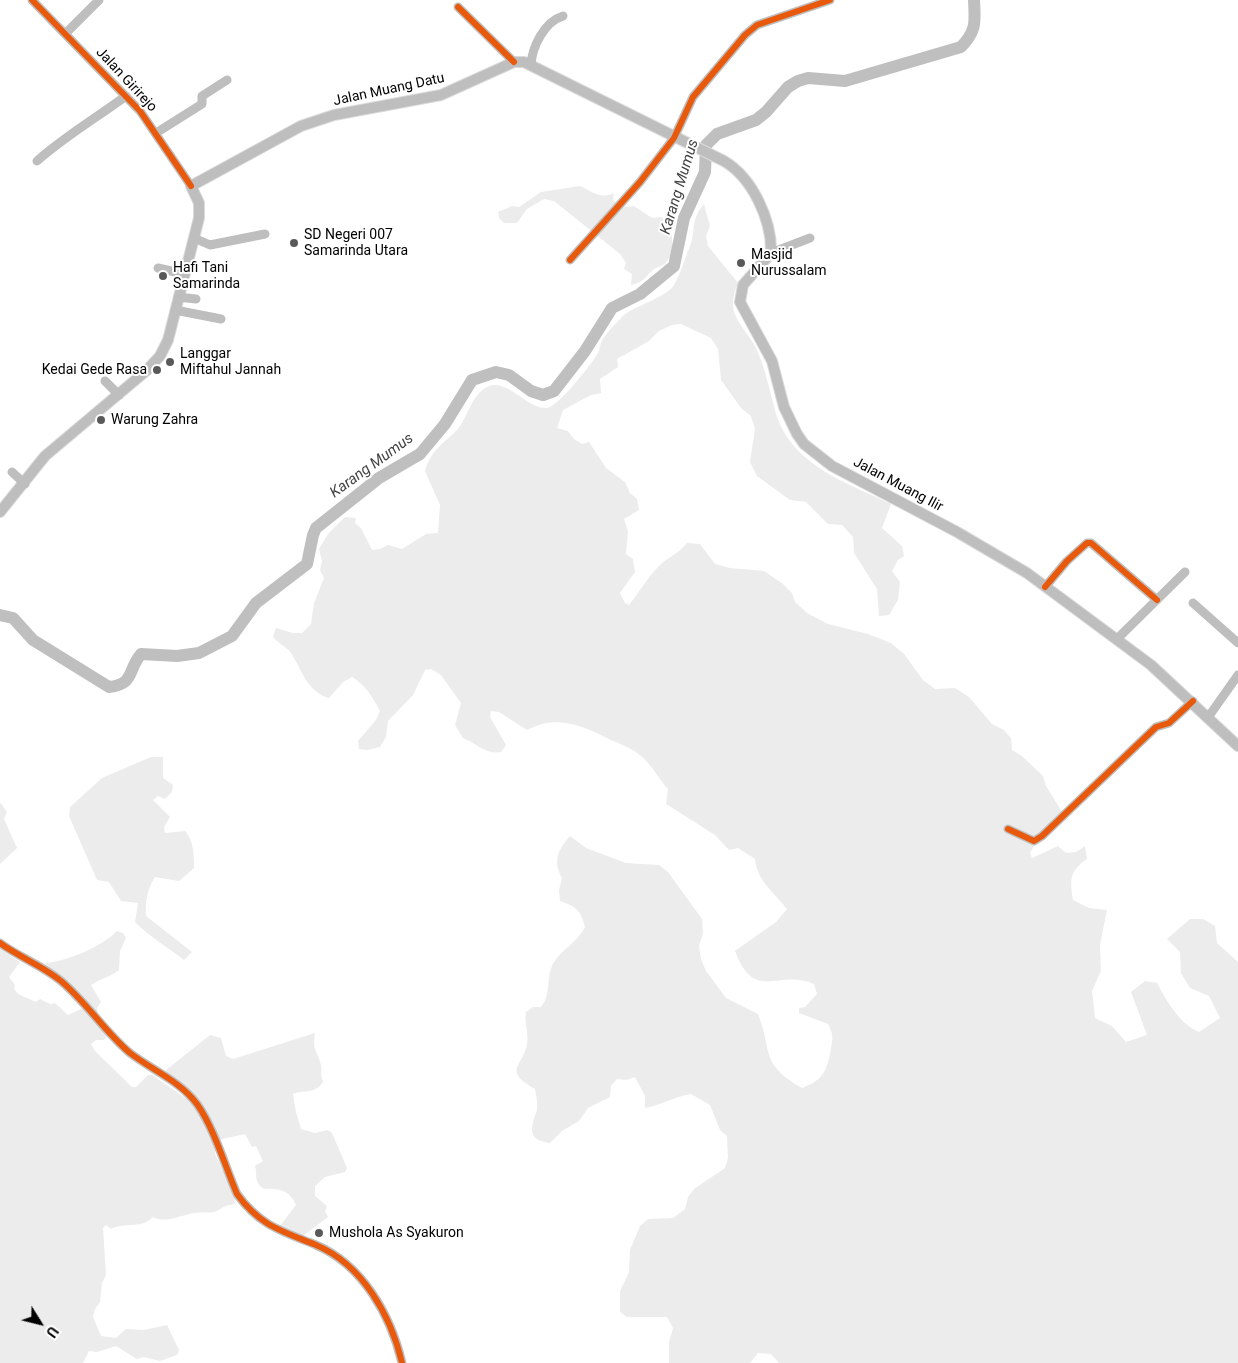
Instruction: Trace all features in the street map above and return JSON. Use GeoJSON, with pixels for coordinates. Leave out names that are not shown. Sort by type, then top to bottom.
{"type":"FeatureCollection","features":[{"type":"Feature","properties":{"kind":"main road"},"geometry":{"type":"LineString","coordinates":[[514,62],[531,65],[724,162],[740,174],[769,225],[771,253]]}},
{"type":"Feature","properties":{"kind":"main road","name":"Jalan Muang Datu"},"geometry":{"type":"LineString","coordinates":[[191,186],[301,126],[334,115],[441,95],[514,62]]}},
{"type":"Feature","properties":{"kind":"main road","name":"Jalan Girirejo"},"geometry":{"type":"LineString","coordinates":[[0,512],[25,484],[45,456],[119,395],[160,356],[168,340],[200,213],[199,202],[191,186]]}},
{"type":"Feature","properties":{"kind":"main road","name":"Jalan Muang Ilir"},"geometry":{"type":"LineString","coordinates":[[771,253],[743,285],[740,302],[772,361],[790,421],[796,434],[812,452],[832,466],[957,532],[1045,587],[1151,664],[1209,716],[1238,746]]}},
{"type":"Feature","properties":{"kind":"street","name":"Jalan Girirejo"},"geometry":{"type":"LineString","coordinates":[[32,0],[126,96],[156,133],[191,186]]}},
{"type":"Feature","properties":{"kind":"street"},"geometry":{"type":"LineString","coordinates":[[65,34],[99,0]]}},
{"type":"Feature","properties":{"kind":"street"},"geometry":{"type":"LineString","coordinates":[[570,260],[640,182],[675,138],[693,98],[731,51],[757,25],[830,0]]}},
{"type":"Feature","properties":{"kind":"street"},"geometry":{"type":"LineString","coordinates":[[458,7],[514,62]]}},
{"type":"Feature","properties":{"kind":"street"},"geometry":{"type":"LineString","coordinates":[[531,65],[531,54],[535,44],[553,22],[563,16]]}},
{"type":"Feature","properties":{"kind":"street"},"geometry":{"type":"LineString","coordinates":[[156,133],[202,104],[202,96],[227,80]]}},
{"type":"Feature","properties":{"kind":"street"},"geometry":{"type":"LineString","coordinates":[[37,161],[60,142],[95,120],[126,96]]}},
{"type":"Feature","properties":{"kind":"street"},"geometry":{"type":"LineString","coordinates":[[194,238],[210,245],[265,234]]}},
{"type":"Feature","properties":{"kind":"street"},"geometry":{"type":"LineString","coordinates":[[771,253],[810,238]]}},
{"type":"Feature","properties":{"kind":"street"},"geometry":{"type":"LineString","coordinates":[[158,268],[184,274]]}},
{"type":"Feature","properties":{"kind":"street"},"geometry":{"type":"LineString","coordinates":[[178,297],[196,299]]}},
{"type":"Feature","properties":{"kind":"street"},"geometry":{"type":"LineString","coordinates":[[175,310],[221,319]]}},
{"type":"Feature","properties":{"kind":"street"},"geometry":{"type":"LineString","coordinates":[[105,381],[119,395]]}},
{"type":"Feature","properties":{"kind":"street"},"geometry":{"type":"LineString","coordinates":[[12,472],[25,484]]}},
{"type":"Feature","properties":{"kind":"street"},"geometry":{"type":"LineString","coordinates":[[1045,587],[1067,560],[1087,543],[1091,543],[1157,600]]}},
{"type":"Feature","properties":{"kind":"street"},"geometry":{"type":"LineString","coordinates":[[1117,639],[1185,572]]}},
{"type":"Feature","properties":{"kind":"street"},"geometry":{"type":"LineString","coordinates":[[1193,603],[1238,643]]}},
{"type":"Feature","properties":{"kind":"street"},"geometry":{"type":"LineString","coordinates":[[1209,716],[1238,675]]}},
{"type":"Feature","properties":{"kind":"street"},"geometry":{"type":"LineString","coordinates":[[1008,829],[1034,841],[1042,836],[1156,727],[1169,723],[1192,701]]}},
{"type":"Feature","properties":{"kind":"street"},"geometry":{"type":"LineString","coordinates":[[0,943],[18,956],[60,980],[79,997],[130,1052],[181,1088],[191,1098],[204,1116],[237,1194],[243,1202],[271,1228],[317,1246],[354,1272],[384,1312],[396,1340],[402,1363]]}},
{"type":"Feature","properties":{"kind":"shaded area"},"geometry":{"type":"Polygon","coordinates":[[[580,186],[604,196],[614,193],[613,200],[620,205],[625,207],[634,206],[652,218],[661,217],[670,224],[672,246],[670,257],[667,261],[654,269],[641,281],[631,285],[632,274],[624,269],[626,263],[620,254],[554,201],[544,199],[527,209],[517,223],[504,223],[499,218],[498,212],[512,206],[519,207],[541,192],[580,186]]]}},
{"type":"Feature","properties":{"kind":"shaded area"},"geometry":{"type":"Polygon","coordinates":[[[704,204],[710,226],[706,236],[708,246],[738,283],[733,303],[736,318],[756,348],[777,417],[785,434],[809,461],[841,481],[891,504],[882,528],[902,546],[904,556],[898,560],[892,571],[900,582],[898,600],[889,615],[879,616],[877,589],[854,553],[853,537],[842,525],[828,524],[806,502],[790,500],[757,476],[750,462],[755,429],[751,416],[741,408],[721,380],[718,349],[711,338],[681,324],[672,325],[659,331],[649,341],[617,359],[618,367],[600,379],[601,393],[591,395],[563,410],[557,428],[568,431],[574,439],[582,444],[589,442],[606,468],[625,482],[630,493],[637,499],[639,510],[624,519],[628,531],[626,554],[633,559],[635,572],[620,593],[625,603],[629,605],[650,576],[662,564],[687,543],[700,544],[715,564],[730,568],[764,571],[783,584],[792,593],[795,602],[807,613],[828,624],[868,634],[891,643],[904,654],[923,680],[935,689],[955,688],[969,697],[992,724],[1004,730],[1011,738],[1012,750],[1022,756],[1043,776],[1046,786],[1064,815],[1039,838],[1030,853],[1032,858],[1058,846],[1066,853],[1076,852],[1085,846],[1087,859],[1081,863],[1072,876],[1073,900],[1089,908],[1107,910],[1100,945],[1101,971],[1092,991],[1095,1018],[1112,1026],[1126,1042],[1147,1035],[1131,992],[1145,981],[1157,983],[1180,1018],[1199,1032],[1220,1018],[1209,996],[1190,988],[1181,973],[1180,952],[1167,939],[1190,919],[1203,919],[1215,926],[1217,943],[1238,962],[1238,1363],[779,1363],[771,1354],[758,1353],[750,1363],[669,1363],[669,1342],[673,1328],[667,1317],[627,1317],[620,1312],[620,1291],[629,1272],[630,1250],[640,1226],[648,1219],[673,1218],[685,1209],[688,1197],[694,1189],[725,1168],[728,1158],[727,1136],[720,1130],[710,1105],[691,1094],[645,1108],[645,1096],[635,1077],[626,1080],[617,1079],[611,1086],[610,1097],[588,1108],[579,1121],[562,1131],[550,1143],[537,1139],[534,1136],[532,1127],[537,1108],[535,1089],[525,1083],[517,1072],[527,1044],[526,1012],[533,1007],[541,1007],[546,997],[551,968],[554,962],[578,938],[585,927],[582,917],[577,910],[560,901],[559,890],[562,878],[557,861],[559,851],[570,836],[586,848],[626,863],[659,865],[668,872],[702,919],[703,933],[699,946],[701,959],[706,971],[726,998],[758,1014],[773,1064],[788,1079],[802,1088],[822,1076],[828,1061],[832,1042],[832,1032],[828,1024],[799,1013],[799,1008],[805,1007],[817,994],[814,984],[801,980],[759,981],[751,976],[743,967],[735,951],[776,922],[787,909],[759,874],[755,859],[738,848],[729,850],[715,835],[666,804],[668,789],[652,767],[638,753],[631,749],[580,726],[560,722],[539,725],[527,730],[499,712],[491,711],[490,717],[506,745],[501,752],[490,752],[463,738],[455,725],[461,703],[441,675],[431,669],[425,670],[413,695],[388,721],[386,737],[380,747],[367,750],[359,749],[358,741],[376,720],[380,711],[368,692],[361,683],[352,677],[343,682],[329,698],[315,691],[306,680],[290,651],[273,637],[276,628],[293,633],[302,633],[311,624],[314,603],[324,578],[320,570],[322,561],[319,549],[328,534],[345,517],[356,518],[355,523],[361,528],[372,550],[388,545],[402,549],[426,534],[438,533],[440,505],[425,471],[434,452],[457,430],[476,396],[481,391],[495,385],[509,389],[537,407],[550,407],[555,403],[569,390],[589,366],[598,353],[605,336],[623,316],[664,294],[674,285],[692,241],[695,220],[704,204]]]}},
{"type":"Feature","properties":{"kind":"shaded area"},"geometry":{"type":"Polygon","coordinates":[[[151,757],[163,757],[163,778],[173,785],[172,792],[165,799],[158,796],[153,800],[170,817],[164,827],[165,833],[185,831],[192,844],[194,868],[179,881],[155,877],[147,896],[146,916],[192,952],[184,960],[135,922],[138,903],[121,901],[109,882],[97,880],[69,816],[70,807],[102,778],[151,757]]]}},
{"type":"Feature","properties":{"kind":"shaded area"},"geometry":{"type":"Polygon","coordinates":[[[0,802],[7,812],[4,819],[17,848],[0,864],[0,802]]]}},
{"type":"Feature","properties":{"kind":"shaded area"},"geometry":{"type":"Polygon","coordinates":[[[117,931],[123,933],[126,938],[120,951],[119,970],[91,985],[101,1002],[97,1008],[98,1015],[84,997],[44,963],[62,960],[83,953],[111,937],[117,931]]]}},
{"type":"Feature","properties":{"kind":"shaded area"},"geometry":{"type":"Polygon","coordinates":[[[0,949],[20,962],[9,977],[15,985],[14,989],[18,994],[36,1002],[40,999],[50,1004],[55,1003],[68,1015],[81,1009],[85,1010],[107,1036],[104,1040],[96,1040],[91,1044],[95,1051],[132,1087],[136,1087],[148,1075],[152,1075],[196,1105],[215,1148],[215,1154],[234,1194],[235,1203],[214,1212],[195,1213],[163,1220],[153,1217],[144,1223],[111,1229],[106,1225],[103,1228],[106,1275],[102,1283],[100,1302],[95,1309],[93,1317],[101,1336],[116,1338],[126,1329],[144,1330],[167,1325],[179,1350],[177,1355],[160,1361],[144,1357],[137,1359],[116,1346],[97,1352],[89,1351],[83,1363],[0,1363],[0,949]]]}},
{"type":"Feature","properties":{"kind":"shaded area"},"geometry":{"type":"Polygon","coordinates":[[[315,1033],[315,1048],[320,1060],[323,1082],[316,1089],[293,1094],[296,1112],[301,1129],[315,1133],[328,1130],[332,1133],[347,1168],[345,1172],[325,1177],[315,1186],[315,1196],[327,1206],[325,1211],[328,1217],[303,1236],[279,1227],[296,1205],[287,1193],[274,1189],[264,1189],[258,1184],[255,1166],[263,1161],[256,1146],[252,1147],[245,1134],[218,1140],[203,1107],[167,1075],[166,1070],[210,1035],[221,1038],[226,1056],[233,1059],[315,1033]]]}},
{"type":"Feature","properties":{"kind":"waterway","name":"Karang Mumus"},"geometry":{"type":"LineString","coordinates":[[0,615],[13,618],[33,640],[109,687],[127,680],[141,654],[177,656],[199,653],[232,636],[256,603],[307,564],[316,528],[379,478],[420,454],[445,424],[472,380],[496,372],[509,375],[531,391],[543,395],[554,391],[585,351],[612,308],[640,294],[674,266],[684,218],[705,172],[706,145],[717,134],[756,120],[766,112],[788,87],[798,81],[808,78],[845,81],[961,47],[970,36],[974,25],[974,0]]}},
{"type":"Feature","properties":{"kind":"cycle path"},"geometry":{"type":"LineString","coordinates":[[32,0],[140,111],[191,186]]}},
{"type":"Feature","properties":{"kind":"cycle path"},"geometry":{"type":"LineString","coordinates":[[570,260],[640,182],[674,138],[693,97],[745,35],[757,25],[830,0]]}},
{"type":"Feature","properties":{"kind":"cycle path"},"geometry":{"type":"LineString","coordinates":[[458,7],[514,62]]}},
{"type":"Feature","properties":{"kind":"cycle path"},"geometry":{"type":"LineString","coordinates":[[1045,587],[1067,561],[1087,543],[1091,543],[1157,600]]}},
{"type":"Feature","properties":{"kind":"cycle path"},"geometry":{"type":"LineString","coordinates":[[1008,829],[1034,841],[1042,836],[1156,727],[1169,723],[1193,701]]}},
{"type":"Feature","properties":{"kind":"cycle path"},"geometry":{"type":"LineString","coordinates":[[0,943],[61,981],[130,1053],[174,1082],[190,1096],[209,1124],[237,1194],[254,1214],[263,1221],[316,1245],[348,1265],[361,1279],[382,1310],[391,1328],[402,1363]]}},
{"type":"Feature","properties":{"kind":"place","name":"SD Negeri 007 Samarinda Utara"},"geometry":{"type":"Point","coordinates":[294,243]}},
{"type":"Feature","properties":{"kind":"place","name":"Masjid Nurussalam"},"geometry":{"type":"Point","coordinates":[741,263]}},
{"type":"Feature","properties":{"kind":"place","name":"Hafi Tani Samarinda"},"geometry":{"type":"Point","coordinates":[163,276]}},
{"type":"Feature","properties":{"kind":"place","name":"Langgar Miftahul Jannah"},"geometry":{"type":"Point","coordinates":[170,362]}},
{"type":"Feature","properties":{"kind":"place","name":"Kedai Gede Rasa"},"geometry":{"type":"Point","coordinates":[157,370]}},
{"type":"Feature","properties":{"kind":"place","name":"Warung Zahra"},"geometry":{"type":"Point","coordinates":[101,420]}},
{"type":"Feature","properties":{"kind":"place","name":"Mushola As Syakuron"},"geometry":{"type":"Point","coordinates":[319,1233]}}]}
